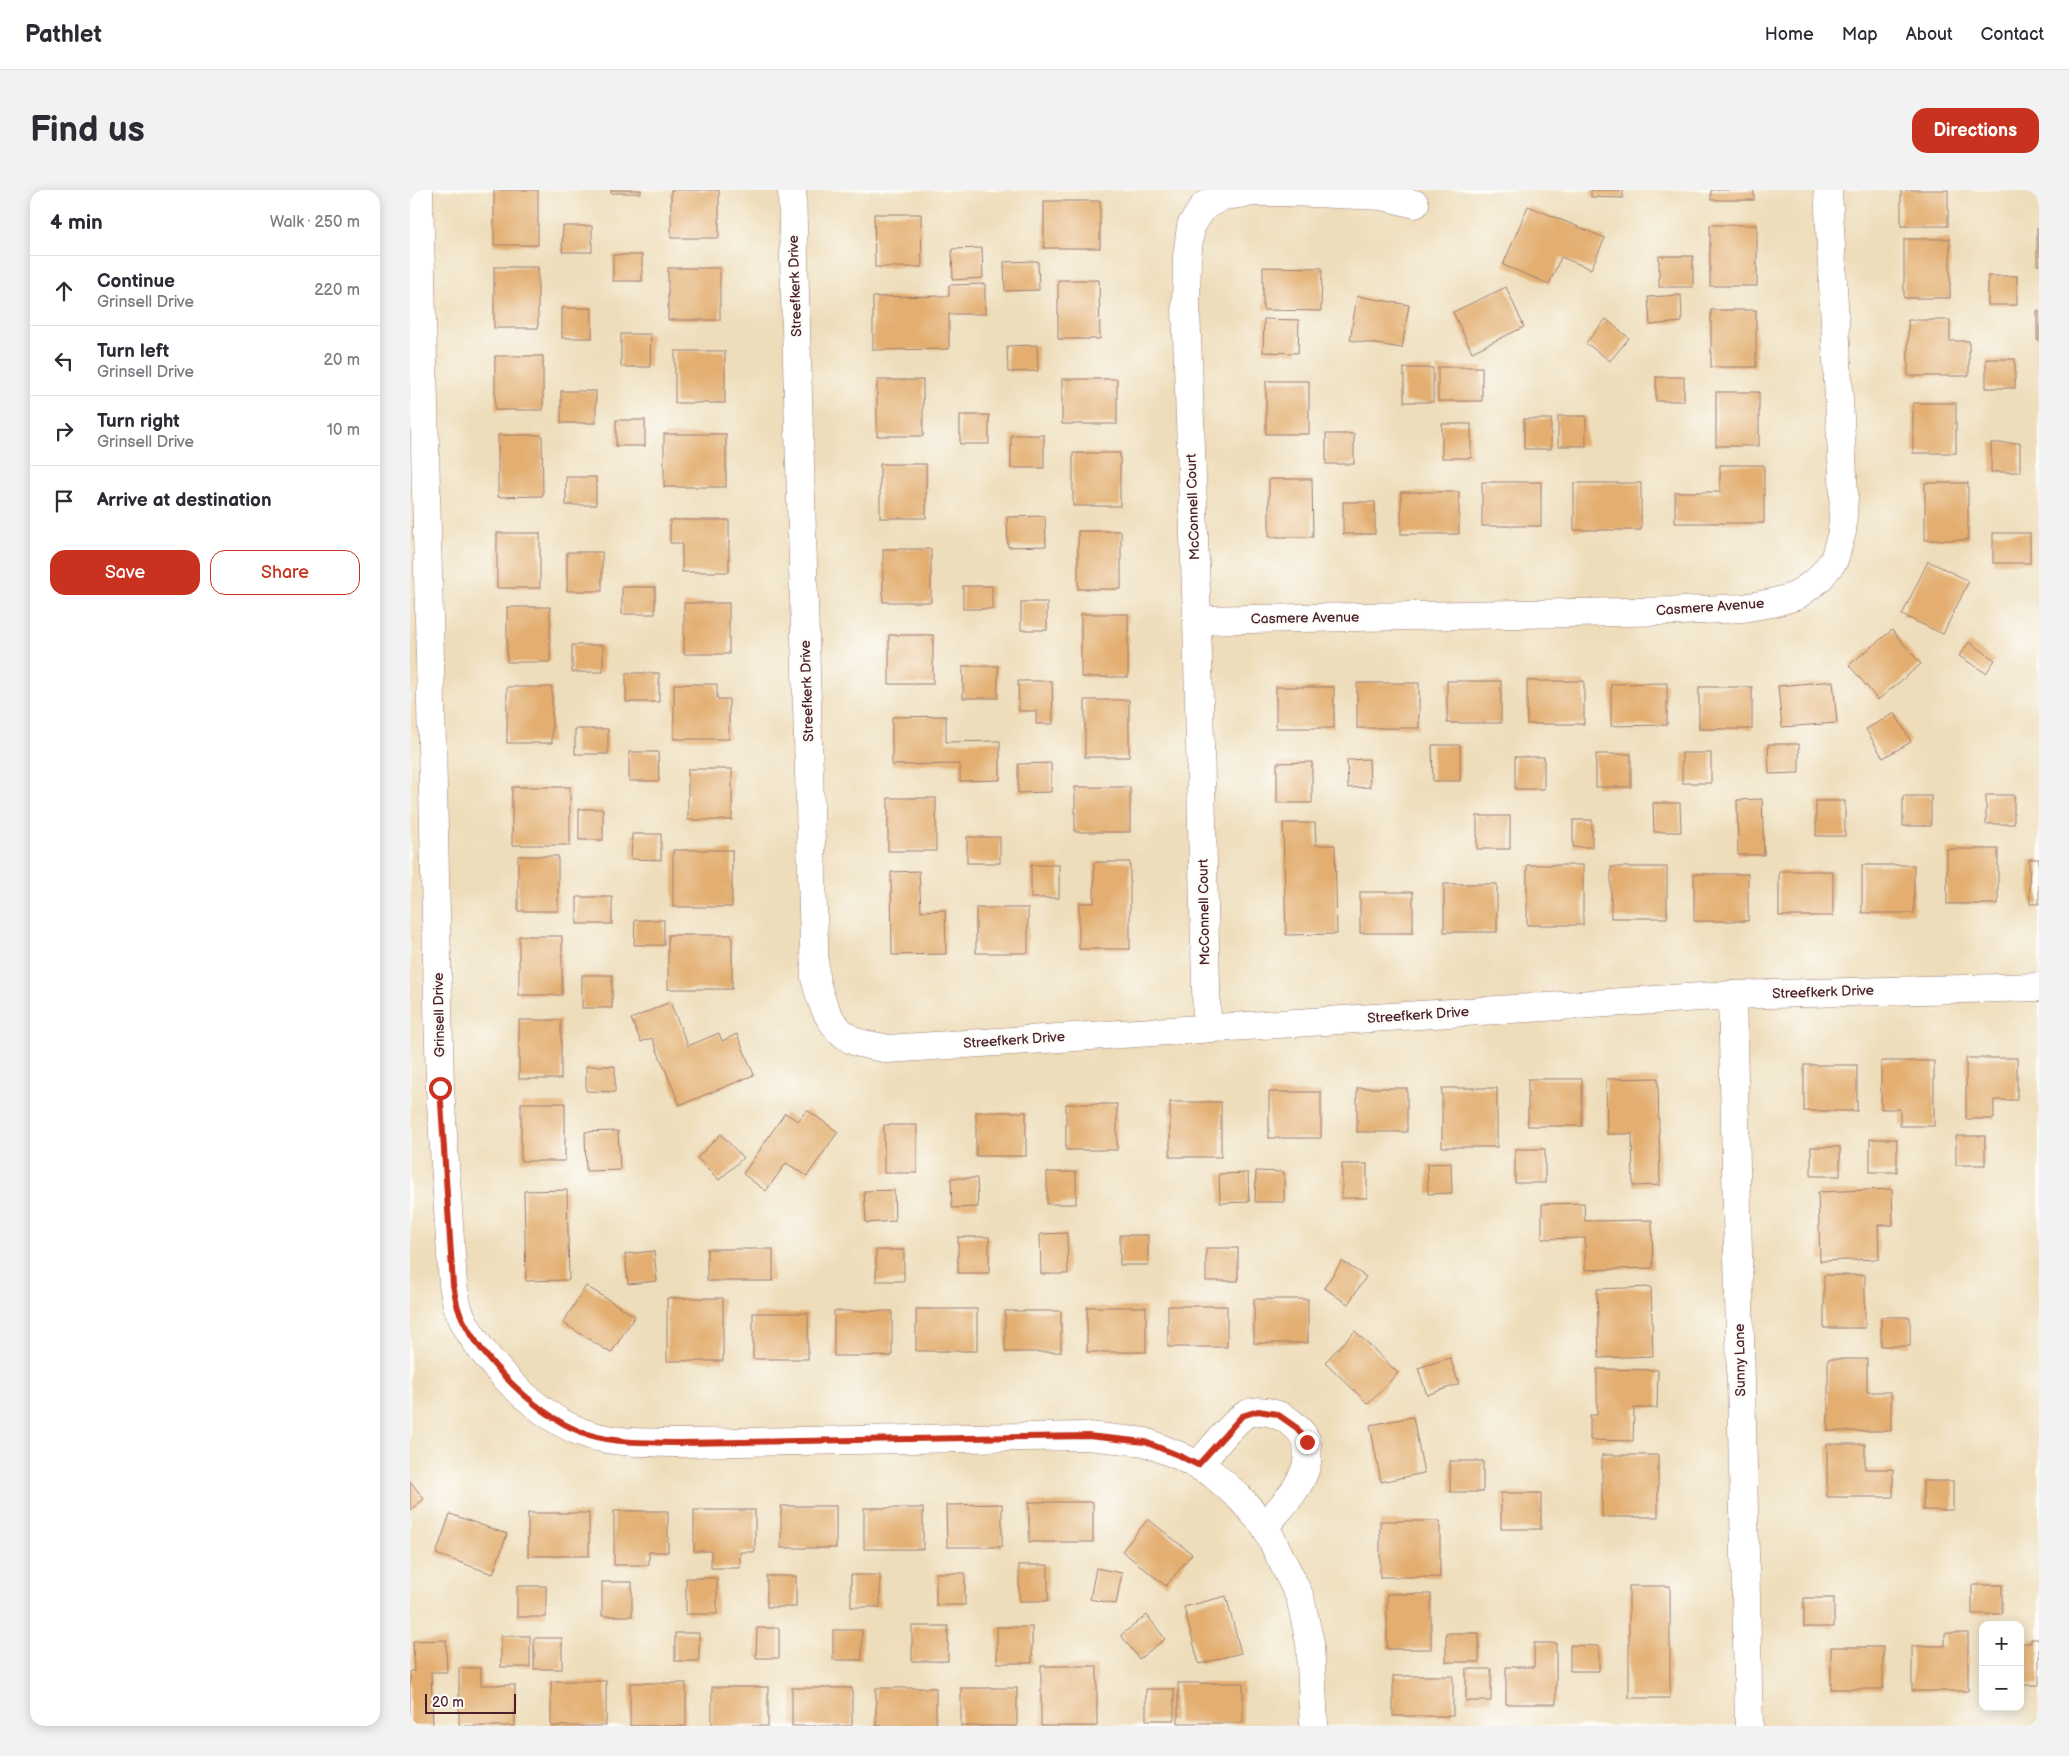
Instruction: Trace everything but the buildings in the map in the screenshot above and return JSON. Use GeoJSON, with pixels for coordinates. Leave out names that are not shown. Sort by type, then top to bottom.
{"type":"FeatureCollection","features":[{"type":"Feature","properties":{"kind":"street","name":"Grinsell Drive"},"geometry":{"type":"LineString","coordinates":[[419,190],[440,1088],[453,1285],[459,1311],[479,1347],[506,1377],[532,1401],[561,1423],[589,1435],[621,1442],[681,1443],[1088,1436],[1145,1442],[1180,1456],[1213,1474],[1239,1497],[1265,1526],[1300,1597],[1310,1643],[1314,1726]]}},
{"type":"Feature","properties":{"kind":"street","name":"Streefkerk Drive"},"geometry":{"type":"LineString","coordinates":[[792,190],[815,978],[822,1006],[836,1026],[853,1041],[887,1049],[1732,995],[2039,986]]}},
{"type":"Feature","properties":{"kind":"street","name":"Casmere Avenue"},"geometry":{"type":"LineString","coordinates":[[1198,620],[1681,611],[1743,608],[1772,603],[1796,596],[1819,579],[1834,560],[1842,532],[1844,495],[1828,190]]}},
{"type":"Feature","properties":{"kind":"street","name":"McConnell Court"},"geometry":{"type":"LineString","coordinates":[[1207,1028],[1198,620],[1186,307],[1186,256],[1191,226],[1204,206],[1223,196],[1254,192],[1382,196],[1415,204]]}},
{"type":"Feature","properties":{"kind":"street","name":"Sunny Lane"},"geometry":{"type":"LineString","coordinates":[[1732,995],[1749,1726]]}},
{"type":"Feature","properties":{"kind":"street"},"geometry":{"type":"LineString","coordinates":[[1198,1465],[1242,1416],[1258,1411],[1277,1414],[1297,1428],[1307,1442],[1306,1466],[1290,1496],[1265,1526]]}},
{"type":"Feature","properties":{"kind":"route"},"geometry":{"type":"LineString","coordinates":[[440,1088],[453,1285],[459,1311],[479,1347],[506,1377],[532,1401],[561,1423],[589,1435],[621,1442],[681,1443],[1088,1436],[1145,1442],[1198,1465],[1242,1416],[1258,1411],[1277,1414],[1297,1428],[1307,1442]]}}]}
